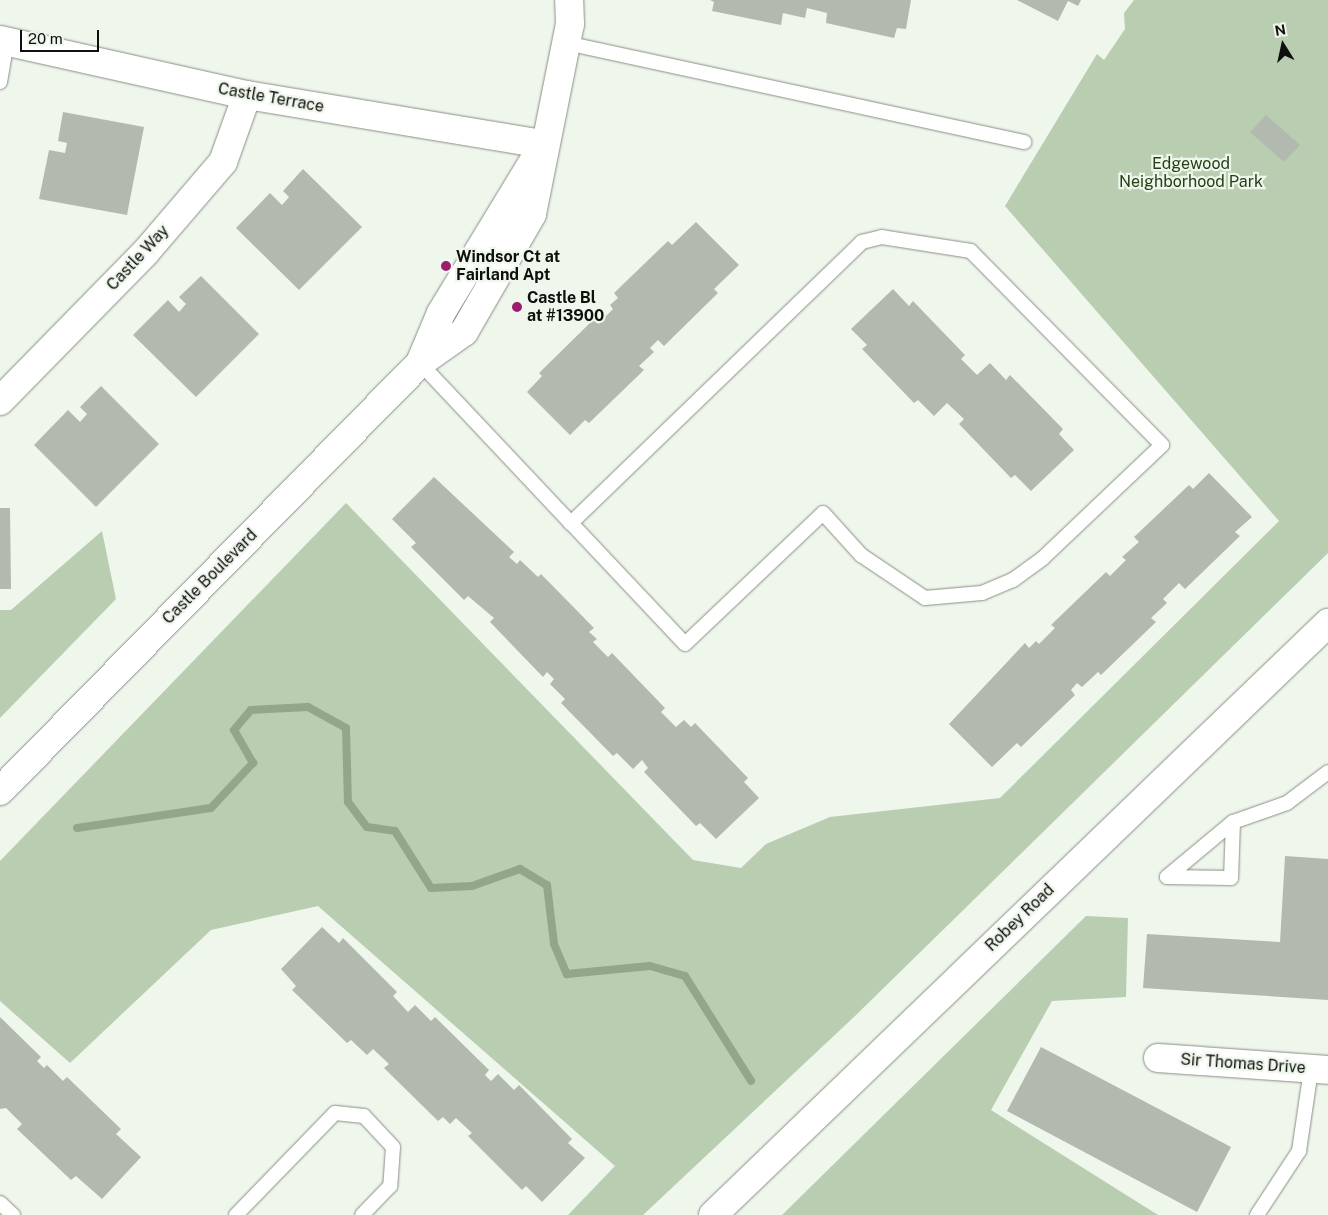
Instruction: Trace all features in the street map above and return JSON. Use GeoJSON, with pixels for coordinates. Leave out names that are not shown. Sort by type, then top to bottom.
{"type":"FeatureCollection","features":[{"type":"Feature","properties":{"kind":"street","name":"Castle Boulevard"},"geometry":{"type":"LineString","coordinates":[[0,791],[420,364],[464,332],[532,214],[544,144],[566,43],[569,0]]}},
{"type":"Feature","properties":{"kind":"street","name":"Castle Terrace"},"geometry":{"type":"LineString","coordinates":[[4,41],[247,96],[544,144]]}},
{"type":"Feature","properties":{"kind":"street","name":"Castle Way"},"geometry":{"type":"LineString","coordinates":[[0,401],[145,253],[223,162],[247,96]]}},
{"type":"Feature","properties":{"kind":"street","name":"Robey Road"},"geometry":{"type":"LineString","coordinates":[[713,1215],[1328,623]]}},
{"type":"Feature","properties":{"kind":"street","name":"Sir Thomas Drive"},"geometry":{"type":"LineString","coordinates":[[1158,1058],[1320,1070]]}},
{"type":"Feature","properties":{"kind":"lane"},"geometry":{"type":"LineString","coordinates":[[0,82],[4,41]]}},
{"type":"Feature","properties":{"kind":"lane"},"geometry":{"type":"LineString","coordinates":[[566,43],[1024,142]]}},
{"type":"Feature","properties":{"kind":"lane"},"geometry":{"type":"LineString","coordinates":[[420,364],[684,644],[823,513],[861,555],[925,598],[982,593],[1013,580],[1043,558],[1162,446],[971,251],[882,237],[862,242],[570,523]]}},
{"type":"Feature","properties":{"kind":"lane"},"geometry":{"type":"LineString","coordinates":[[1233,822],[1231,878],[1168,877],[1233,822],[1286,803],[1328,772]]}},
{"type":"Feature","properties":{"kind":"lane"},"geometry":{"type":"LineString","coordinates":[[1257,1215],[1300,1150],[1320,1070]]}},
{"type":"Feature","properties":{"kind":"lane"},"geometry":{"type":"LineString","coordinates":[[236,1215],[335,1113],[364,1116],[393,1146],[390,1186],[362,1215]]}},
{"type":"Feature","properties":{"kind":"lane"},"geometry":{"type":"LineString","coordinates":[[0,1203],[13,1215]]}},
{"type":"Feature","properties":{"kind":"green space","name":"Edgewood Neighborhood Park"},"geometry":{"type":"Polygon","coordinates":[[[1134,0],[1328,0],[1328,553],[855,1016],[643,1215],[568,1215],[615,1166],[318,906],[211,930],[70,1063],[0,1001],[0,861],[346,503],[693,860],[741,868],[766,844],[830,817],[1000,798],[1279,521],[1005,206],[1097,54],[1104,60],[1125,29],[1124,13],[1134,0]]]}},
{"type":"Feature","properties":{"kind":"green space"},"geometry":{"type":"Polygon","coordinates":[[[102,531],[116,599],[0,718],[0,610],[11,610],[102,531]]]}},
{"type":"Feature","properties":{"kind":"green space"},"geometry":{"type":"Polygon","coordinates":[[[1086,916],[1128,918],[1126,997],[1052,1001],[991,1110],[1158,1215],[782,1215],[1086,916]]]}},
{"type":"Feature","properties":{"kind":"building"},"geometry":{"type":"Polygon","coordinates":[[[710,0],[911,0],[906,29],[897,28],[894,38],[826,23],[827,13],[807,8],[805,18],[783,13],[781,25],[712,11],[714,2],[710,0]]]}},
{"type":"Feature","properties":{"kind":"building"},"geometry":{"type":"Polygon","coordinates":[[[1017,0],[1081,0],[1078,6],[1068,1],[1058,21],[1017,0]]]}},
{"type":"Feature","properties":{"kind":"building"},"geometry":{"type":"Polygon","coordinates":[[[63,112],[144,127],[127,215],[39,199],[49,150],[65,153],[67,143],[58,141],[63,112]]]}},
{"type":"Feature","properties":{"kind":"building"},"geometry":{"type":"Polygon","coordinates":[[[1266,115],[1300,145],[1284,162],[1250,132],[1266,115]]]}},
{"type":"Feature","properties":{"kind":"building"},"geometry":{"type":"Polygon","coordinates":[[[303,169],[362,227],[299,290],[236,228],[270,193],[282,205],[289,197],[283,191],[303,169]]]}},
{"type":"Feature","properties":{"kind":"building"},"geometry":{"type":"Polygon","coordinates":[[[696,222],[739,265],[714,289],[718,293],[664,346],[658,340],[650,348],[654,352],[639,366],[644,370],[589,423],[585,420],[570,435],[527,392],[542,376],[539,373],[593,320],[598,324],[613,309],[610,305],[618,298],[614,293],[668,241],[672,245],[696,222]]]}},
{"type":"Feature","properties":{"kind":"building"},"geometry":{"type":"Polygon","coordinates":[[[201,276],[259,334],[196,397],[133,335],[168,300],[179,312],[186,304],[179,297],[201,276]]]}},
{"type":"Feature","properties":{"kind":"building"},"geometry":{"type":"Polygon","coordinates":[[[893,289],[909,306],[913,301],[965,355],[961,359],[977,375],[990,363],[1006,380],[1010,375],[1063,429],[1059,434],[1074,450],[1031,491],[1015,475],[1011,478],[959,424],[964,419],[947,403],[934,416],[918,400],[914,403],[862,349],[867,345],[851,329],[893,289]]]}},
{"type":"Feature","properties":{"kind":"building"},"geometry":{"type":"Polygon","coordinates":[[[101,386],[159,444],[96,507],[34,445],[68,410],[80,422],[87,414],[80,407],[101,386]]]}},
{"type":"Feature","properties":{"kind":"building"},"geometry":{"type":"Polygon","coordinates":[[[1209,473],[1252,517],[1235,532],[1240,536],[1185,589],[1179,583],[1163,599],[1167,603],[1151,618],[1156,622],[1101,675],[1098,672],[1082,687],[1077,683],[1071,690],[1075,695],[1021,747],[1017,743],[992,767],[949,724],[1025,643],[1029,648],[1036,641],[1039,644],[1055,628],[1051,625],[1106,572],[1110,576],[1126,560],[1122,557],[1139,542],[1134,537],[1189,485],[1193,489],[1209,473]]]}},
{"type":"Feature","properties":{"kind":"building"},"geometry":{"type":"Polygon","coordinates":[[[434,477],[514,552],[509,557],[517,564],[520,560],[538,577],[541,574],[594,628],[589,632],[597,639],[593,642],[608,657],[612,653],[665,708],[661,712],[676,727],[684,720],[691,727],[695,723],[748,778],[744,782],[759,798],[716,839],[700,823],[696,826],[644,772],[648,768],[642,760],[633,769],[617,753],[613,756],[561,703],[565,699],[550,684],[554,679],[547,672],[543,677],[490,622],[494,618],[468,596],[464,600],[411,547],[416,543],[392,519],[434,477]]]}},
{"type":"Feature","properties":{"kind":"building"},"geometry":{"type":"Polygon","coordinates":[[[0,508],[10,508],[11,589],[0,589],[0,508]]]}},
{"type":"Feature","properties":{"kind":"building"},"geometry":{"type":"Polygon","coordinates":[[[1285,856],[1328,859],[1328,1000],[1143,988],[1147,934],[1280,942],[1285,856]]]}},
{"type":"Feature","properties":{"kind":"building"},"geometry":{"type":"Polygon","coordinates":[[[322,927],[339,943],[343,938],[397,992],[393,996],[408,1012],[415,1005],[431,1021],[435,1017],[489,1070],[485,1075],[491,1081],[498,1074],[514,1090],[519,1085],[572,1139],[568,1143],[585,1158],[542,1202],[526,1186],[522,1190],[468,1136],[472,1133],[456,1118],[450,1124],[443,1117],[438,1121],[384,1068],[389,1064],[373,1049],[367,1055],[351,1040],[347,1043],[292,990],[296,986],[281,969],[322,927]]]}},
{"type":"Feature","properties":{"kind":"building"},"geometry":{"type":"Polygon","coordinates":[[[0,1017],[41,1057],[37,1061],[44,1068],[47,1065],[63,1081],[67,1077],[121,1129],[116,1134],[141,1157],[102,1199],[76,1176],[71,1180],[17,1129],[22,1124],[6,1108],[0,1109],[0,1017]]]}},
{"type":"Feature","properties":{"kind":"building"},"geometry":{"type":"Polygon","coordinates":[[[1041,1047],[1231,1147],[1197,1212],[1007,1111],[1041,1047]]]}},
{"type":"Feature","properties":{"kind":"waterway"},"geometry":{"type":"LineString","coordinates":[[77,828],[211,808],[253,763],[234,730],[251,710],[308,707],[346,728],[348,802],[367,827],[395,831],[431,888],[472,886],[520,869],[547,885],[554,944],[567,974],[650,966],[685,976],[751,1081]]}},
{"type":"Feature","properties":{"kind":"place","name":"Windsor Ct at Fairland Apt"},"geometry":{"type":"Point","coordinates":[446,266]}},
{"type":"Feature","properties":{"kind":"place","name":"Castle Bl at #13900"},"geometry":{"type":"Point","coordinates":[517,307]}}]}
